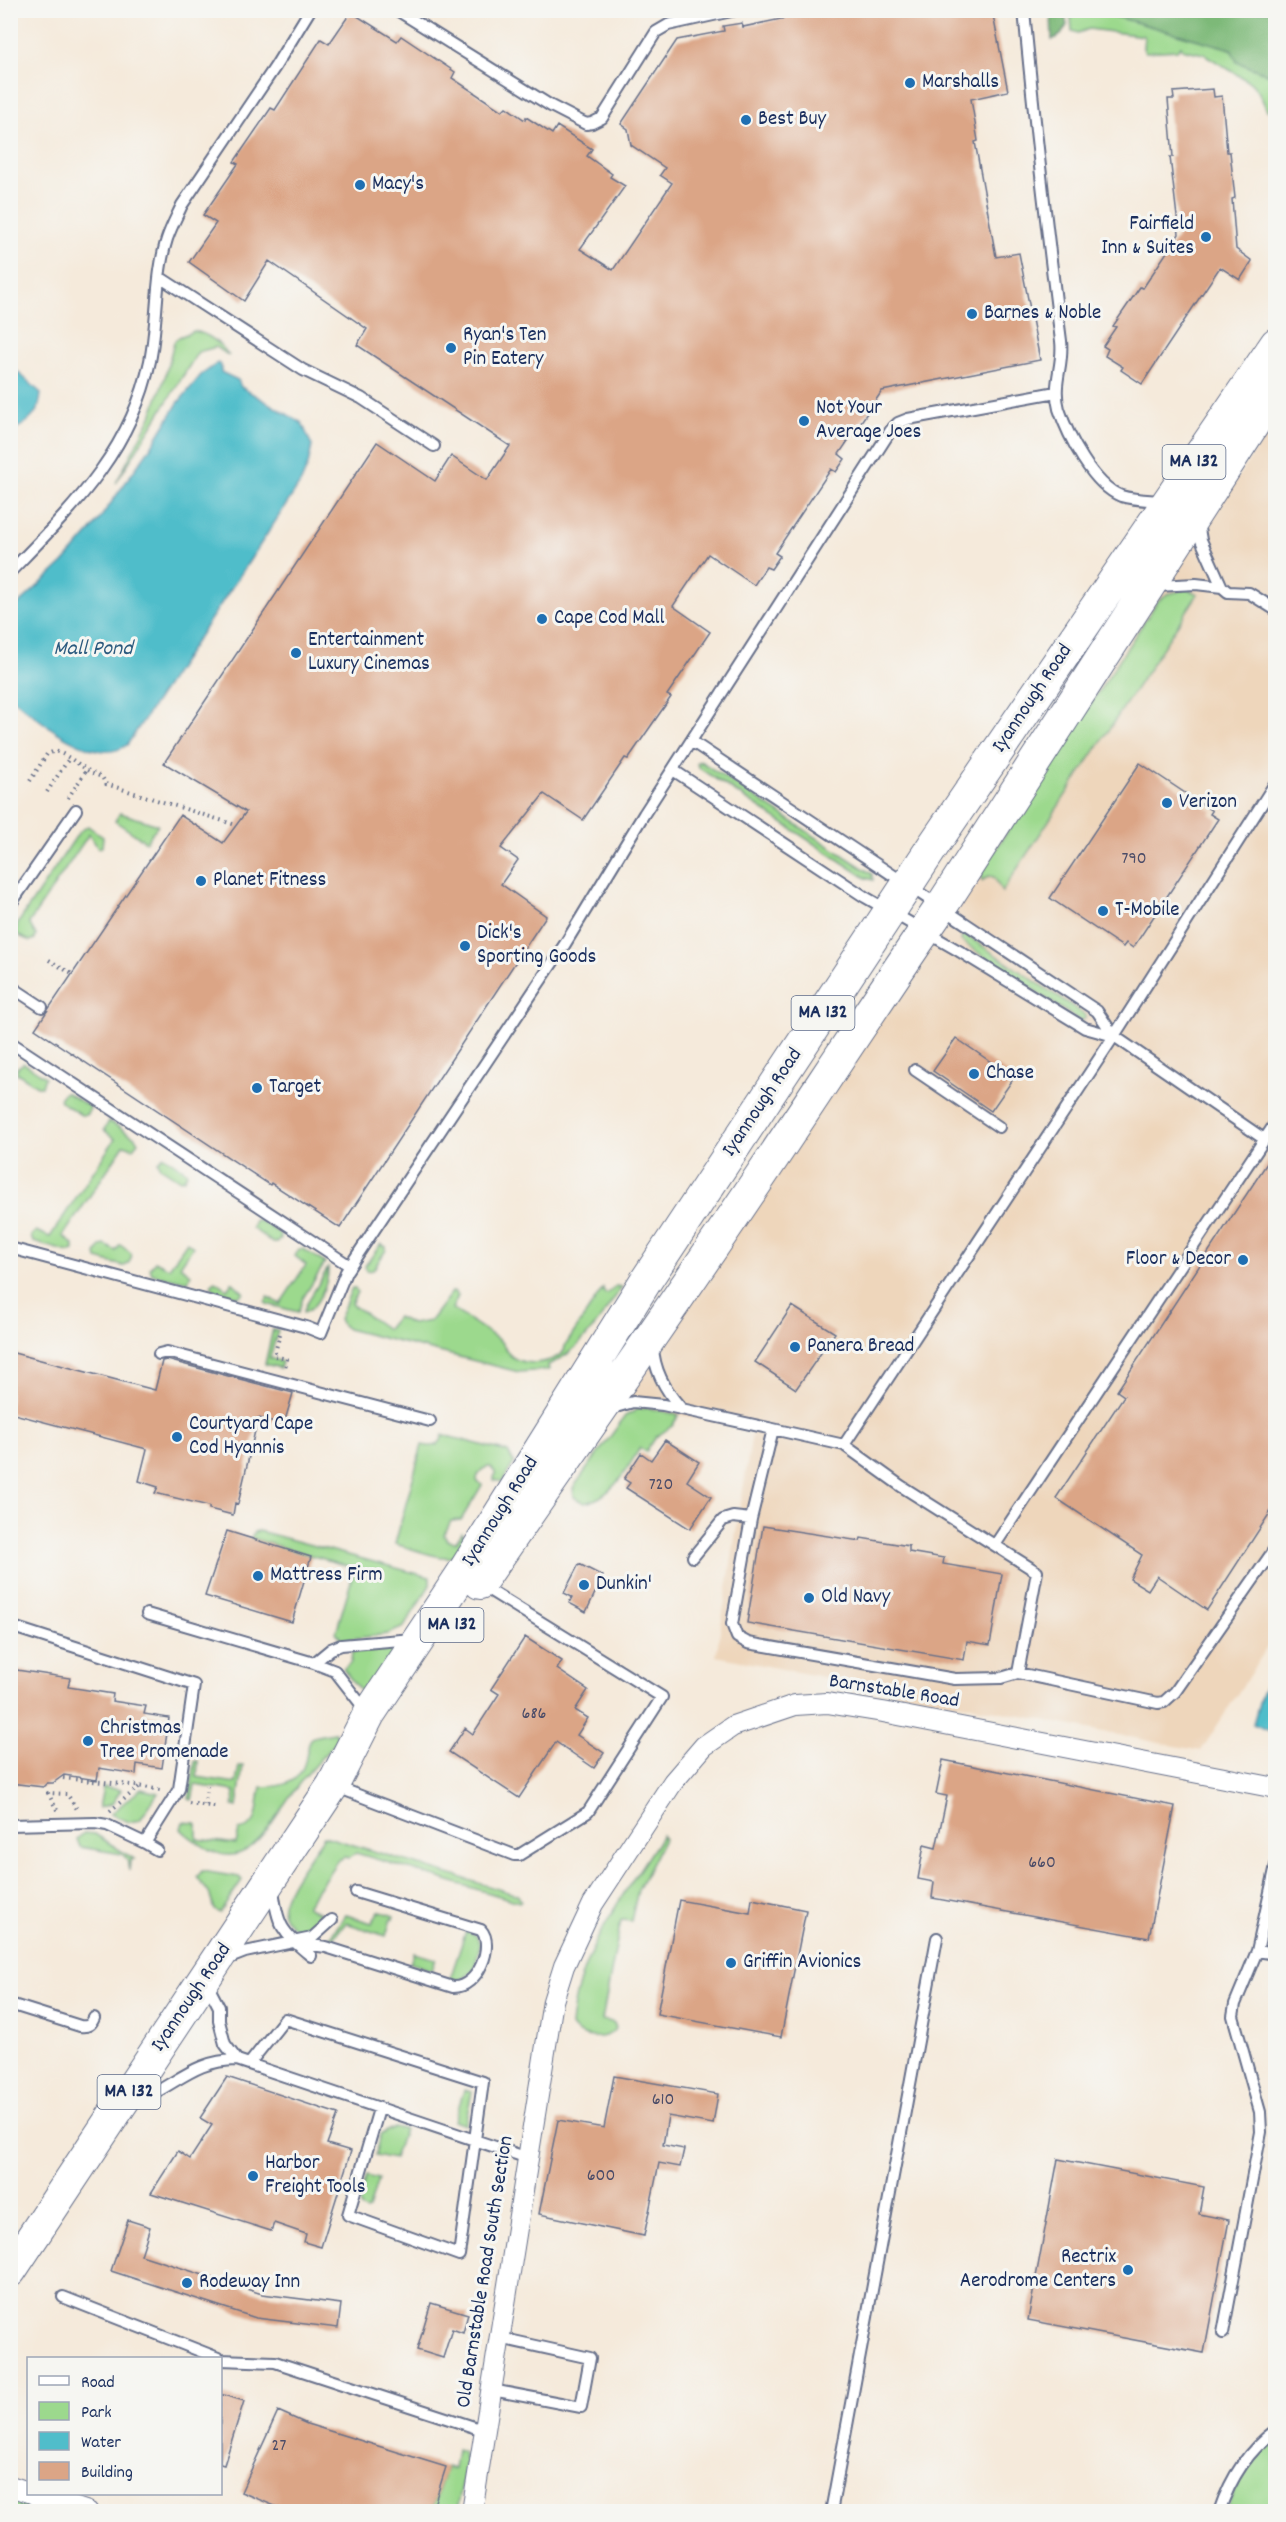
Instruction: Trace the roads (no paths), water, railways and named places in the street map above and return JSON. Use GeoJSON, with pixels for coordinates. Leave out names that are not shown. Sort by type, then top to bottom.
{"type":"FeatureCollection","features":[{"type":"Feature","properties":{"kind":"main road","name":"Iyannough Road"},"geometry":{"type":"LineString","coordinates":[[333,1785],[384,1726],[479,1584],[602,1410],[932,919],[1148,587],[1181,507],[1275,344]]}},
{"type":"Feature","properties":{"kind":"main road","name":"Iyannough Road"},"geometry":{"type":"LineString","coordinates":[[10,2271],[333,1785],[369,1714],[461,1576],[647,1279],[908,884],[1181,507],[1275,389]]}},
{"type":"Feature","properties":{"kind":"street","name":"Barnstable Road"},"geometry":{"type":"LineString","coordinates":[[545,2040],[553,2001],[564,1966],[593,1904],[689,1761],[719,1734],[754,1717],[795,1705],[811,1703],[842,1705],[1275,1788]]}},
{"type":"Feature","properties":{"kind":"street","name":"Old Barnstable Road South Section"},"geometry":{"type":"LineString","coordinates":[[472,2511],[545,2040]]}},
{"type":"Feature","properties":{"kind":"street"},"geometry":{"type":"LineString","coordinates":[[10,2486],[27,2492]]}},
{"type":"Feature","properties":{"kind":"street"},"geometry":{"type":"LineString","coordinates":[[40,2495],[88,2511]]}},
{"type":"Feature","properties":{"kind":"lane"},"geometry":{"type":"LineString","coordinates":[[10,572],[86,491],[104,468],[130,422],[149,364],[167,239],[182,205],[269,76],[310,10]]}},
{"type":"Feature","properties":{"kind":"lane"},"geometry":{"type":"LineString","coordinates":[[398,10],[551,106],[586,124],[602,118],[656,32],[668,25],[736,10]]}},
{"type":"Feature","properties":{"kind":"lane"},"geometry":{"type":"LineString","coordinates":[[1024,10],[1040,178],[1061,346],[1056,393],[1059,407],[1073,441],[1098,479],[1121,495],[1181,507],[1201,540],[1222,587],[1228,592],[1249,593],[1275,610]]}},
{"type":"Feature","properties":{"kind":"lane"},"geometry":{"type":"LineString","coordinates":[[161,278],[303,370],[361,398],[434,446]]}},
{"type":"Feature","properties":{"kind":"lane"},"geometry":{"type":"LineString","coordinates":[[10,1248],[306,1327],[321,1333],[341,1280],[565,944],[673,770],[891,430],[898,423],[925,416],[1056,393]]}},
{"type":"Feature","properties":{"kind":"lane"},"geometry":{"type":"LineString","coordinates":[[1148,587],[1180,584],[1222,587]]}},
{"type":"Feature","properties":{"kind":"lane"},"geometry":{"type":"LineString","coordinates":[[692,741],[908,884],[932,919],[959,951],[1085,1028],[1114,1036],[1264,1139]]}},
{"type":"Feature","properties":{"kind":"lane"},"geometry":{"type":"LineString","coordinates":[[673,770],[890,911],[932,919],[1097,1011],[1114,1036]]}},
{"type":"Feature","properties":{"kind":"lane"},"geometry":{"type":"LineString","coordinates":[[843,1445],[1114,1036],[1275,782]]}},
{"type":"Feature","properties":{"kind":"lane"},"geometry":{"type":"LineString","coordinates":[[10,905],[75,810]]}},
{"type":"Feature","properties":{"kind":"lane"},"geometry":{"type":"LineString","coordinates":[[10,986],[42,1007]]}},
{"type":"Feature","properties":{"kind":"lane"},"geometry":{"type":"LineString","coordinates":[[10,1042],[350,1266]]}},
{"type":"Feature","properties":{"kind":"lane"},"geometry":{"type":"LineString","coordinates":[[915,1070],[999,1127]]}},
{"type":"Feature","properties":{"kind":"lane"},"geometry":{"type":"LineString","coordinates":[[995,1545],[1275,1122]]}},
{"type":"Feature","properties":{"kind":"lane"},"geometry":{"type":"LineString","coordinates":[[652,1336],[653,1359],[659,1376],[670,1396],[681,1408]]}},
{"type":"Feature","properties":{"kind":"lane"},"geometry":{"type":"LineString","coordinates":[[159,1354],[167,1352],[430,1421]]}},
{"type":"Feature","properties":{"kind":"lane"},"geometry":{"type":"LineString","coordinates":[[602,1410],[633,1402],[681,1408],[843,1445],[902,1486],[1037,1572],[1018,1673]]}},
{"type":"Feature","properties":{"kind":"lane"},"geometry":{"type":"LineString","coordinates":[[773,1429],[751,1519],[732,1624],[734,1633],[742,1641],[955,1679],[1001,1678],[1018,1673],[1152,1703],[1164,1702],[1193,1668],[1275,1546]]}},
{"type":"Feature","properties":{"kind":"lane"},"geometry":{"type":"LineString","coordinates":[[693,1557],[723,1520],[733,1517],[751,1519]]}},
{"type":"Feature","properties":{"kind":"lane"},"geometry":{"type":"LineString","coordinates":[[333,1785],[514,1855],[519,1855],[588,1812],[662,1697],[479,1584]]}},
{"type":"Feature","properties":{"kind":"lane"},"geometry":{"type":"LineString","coordinates":[[147,1614],[335,1671],[369,1714]]}},
{"type":"Feature","properties":{"kind":"lane"},"geometry":{"type":"LineString","coordinates":[[10,1626],[195,1685],[179,1789],[145,1843]]}},
{"type":"Feature","properties":{"kind":"lane"},"geometry":{"type":"LineString","coordinates":[[314,1663],[331,1649],[340,1645],[420,1639]]}},
{"type":"Feature","properties":{"kind":"lane"},"geometry":{"type":"LineString","coordinates":[[10,1825],[95,1823],[107,1826],[157,1850]]}},
{"type":"Feature","properties":{"kind":"lane"},"geometry":{"type":"LineString","coordinates":[[1223,2334],[1262,2132],[1260,2112],[1233,2016],[1235,2004],[1257,1951],[1275,1865]]}},
{"type":"Feature","properties":{"kind":"lane"},"geometry":{"type":"LineString","coordinates":[[272,1878],[280,1925],[311,1956]]}},
{"type":"Feature","properties":{"kind":"lane"},"geometry":{"type":"LineString","coordinates":[[296,1943],[326,1947],[453,1986],[462,1986],[476,1977],[486,1939],[481,1930],[356,1892]]}},
{"type":"Feature","properties":{"kind":"lane"},"geometry":{"type":"LineString","coordinates":[[237,2060],[225,2044],[210,1972],[245,1952],[296,1943],[318,1935],[332,1920]]}},
{"type":"Feature","properties":{"kind":"lane"},"geometry":{"type":"LineString","coordinates":[[831,2511],[937,1938]]}},
{"type":"Feature","properties":{"kind":"lane"},"geometry":{"type":"LineString","coordinates":[[1257,1951],[1275,1954]]}},
{"type":"Feature","properties":{"kind":"lane"},"geometry":{"type":"LineString","coordinates":[[10,2004],[80,2026],[86,2027],[94,2018]]}},
{"type":"Feature","properties":{"kind":"lane"},"geometry":{"type":"LineString","coordinates":[[249,2064],[285,2019],[483,2082],[459,2255],[348,2215],[379,2109]]}},
{"type":"Feature","properties":{"kind":"lane"},"geometry":{"type":"LineString","coordinates":[[135,2083],[158,2091],[197,2067],[219,2060],[237,2060],[528,2158]]}},
{"type":"Feature","properties":{"kind":"lane"},"geometry":{"type":"LineString","coordinates":[[63,2297],[214,2357]]}},
{"type":"Feature","properties":{"kind":"lane"},"geometry":{"type":"LineString","coordinates":[[492,2390],[581,2407],[590,2358],[500,2338]]}},
{"type":"Feature","properties":{"kind":"lane"},"geometry":{"type":"LineString","coordinates":[[222,2359],[275,2362],[486,2431]]}},
{"type":"Feature","properties":{"kind":"lane"},"geometry":{"type":"LineString","coordinates":[[1219,2511],[1233,2477],[1247,2457],[1275,2430]]}},
{"type":"Feature","properties":{"kind":"water","name":"Mall Pond"},"geometry":{"type":"Polygon","coordinates":[[[218,363],[221,365],[221,372],[238,380],[241,387],[302,423],[312,446],[308,465],[301,482],[127,745],[114,751],[82,746],[50,727],[11,697],[11,611],[63,563],[91,531],[153,444],[178,403],[201,375],[218,363]]]}},
{"type":"Feature","properties":{"kind":"water"},"geometry":{"type":"Polygon","coordinates":[[[11,366],[41,393],[36,412],[23,425],[11,431],[11,366]]]}},
{"type":"Feature","properties":{"kind":"water"},"geometry":{"type":"Polygon","coordinates":[[[1275,1671],[1275,1733],[1253,1724],[1262,1692],[1275,1671]]]}},
{"type":"Feature","properties":{"kind":"place","name":"Marshalls"},"geometry":{"type":"Point","coordinates":[910,83]}},
{"type":"Feature","properties":{"kind":"place","name":"Best Buy"},"geometry":{"type":"Point","coordinates":[746,120]}},
{"type":"Feature","properties":{"kind":"place","name":"Macy's"},"geometry":{"type":"Point","coordinates":[360,185]}},
{"type":"Feature","properties":{"kind":"place","name":"Fairfield Inn & Suites"},"geometry":{"type":"Point","coordinates":[1206,237]}},
{"type":"Feature","properties":{"kind":"place","name":"Barnes & Noble"},"geometry":{"type":"Point","coordinates":[972,314]}},
{"type":"Feature","properties":{"kind":"place","name":"Ryan's Ten Pin Eatery"},"geometry":{"type":"Point","coordinates":[451,348]}},
{"type":"Feature","properties":{"kind":"place","name":"Not Your Average Joes"},"geometry":{"type":"Point","coordinates":[804,421]}},
{"type":"Feature","properties":{"kind":"place","name":"Cape Cod Mall"},"geometry":{"type":"Point","coordinates":[542,619]}},
{"type":"Feature","properties":{"kind":"place","name":"Entertainment Luxury Cinemas"},"geometry":{"type":"Point","coordinates":[296,653]}},
{"type":"Feature","properties":{"kind":"place","name":"Verizon"},"geometry":{"type":"Point","coordinates":[1167,803]}},
{"type":"Feature","properties":{"kind":"place","name":"Planet Fitness"},"geometry":{"type":"Point","coordinates":[201,881]}},
{"type":"Feature","properties":{"kind":"place","name":"T-Mobile"},"geometry":{"type":"Point","coordinates":[1103,911]}},
{"type":"Feature","properties":{"kind":"place","name":"Dick's Sporting Goods"},"geometry":{"type":"Point","coordinates":[465,946]}},
{"type":"Feature","properties":{"kind":"place","name":"Chase"},"geometry":{"type":"Point","coordinates":[974,1074]}},
{"type":"Feature","properties":{"kind":"place","name":"Target"},"geometry":{"type":"Point","coordinates":[257,1088]}},
{"type":"Feature","properties":{"kind":"place","name":"Floor & Decor"},"geometry":{"type":"Point","coordinates":[1243,1260]}},
{"type":"Feature","properties":{"kind":"place","name":"Panera Bread"},"geometry":{"type":"Point","coordinates":[795,1347]}},
{"type":"Feature","properties":{"kind":"place","name":"Courtyard Cape Cod Hyannis"},"geometry":{"type":"Point","coordinates":[177,1437]}},
{"type":"Feature","properties":{"kind":"place","name":"Mattress Firm"},"geometry":{"type":"Point","coordinates":[258,1576]}},
{"type":"Feature","properties":{"kind":"place","name":"Dunkin'"},"geometry":{"type":"Point","coordinates":[584,1585]}},
{"type":"Feature","properties":{"kind":"place","name":"Old Navy"},"geometry":{"type":"Point","coordinates":[809,1598]}},
{"type":"Feature","properties":{"kind":"place","name":"Christmas Tree Promenade"},"geometry":{"type":"Point","coordinates":[88,1741]}},
{"type":"Feature","properties":{"kind":"place","name":"Griffin Avionics"},"geometry":{"type":"Point","coordinates":[731,1963]}},
{"type":"Feature","properties":{"kind":"place","name":"Harbor Freight Tools"},"geometry":{"type":"Point","coordinates":[253,2176]}},
{"type":"Feature","properties":{"kind":"place","name":"Rectrix Aerodrome Centers"},"geometry":{"type":"Point","coordinates":[1128,2270]}},
{"type":"Feature","properties":{"kind":"place","name":"Rodeway Inn"},"geometry":{"type":"Point","coordinates":[187,2283]}}]}
